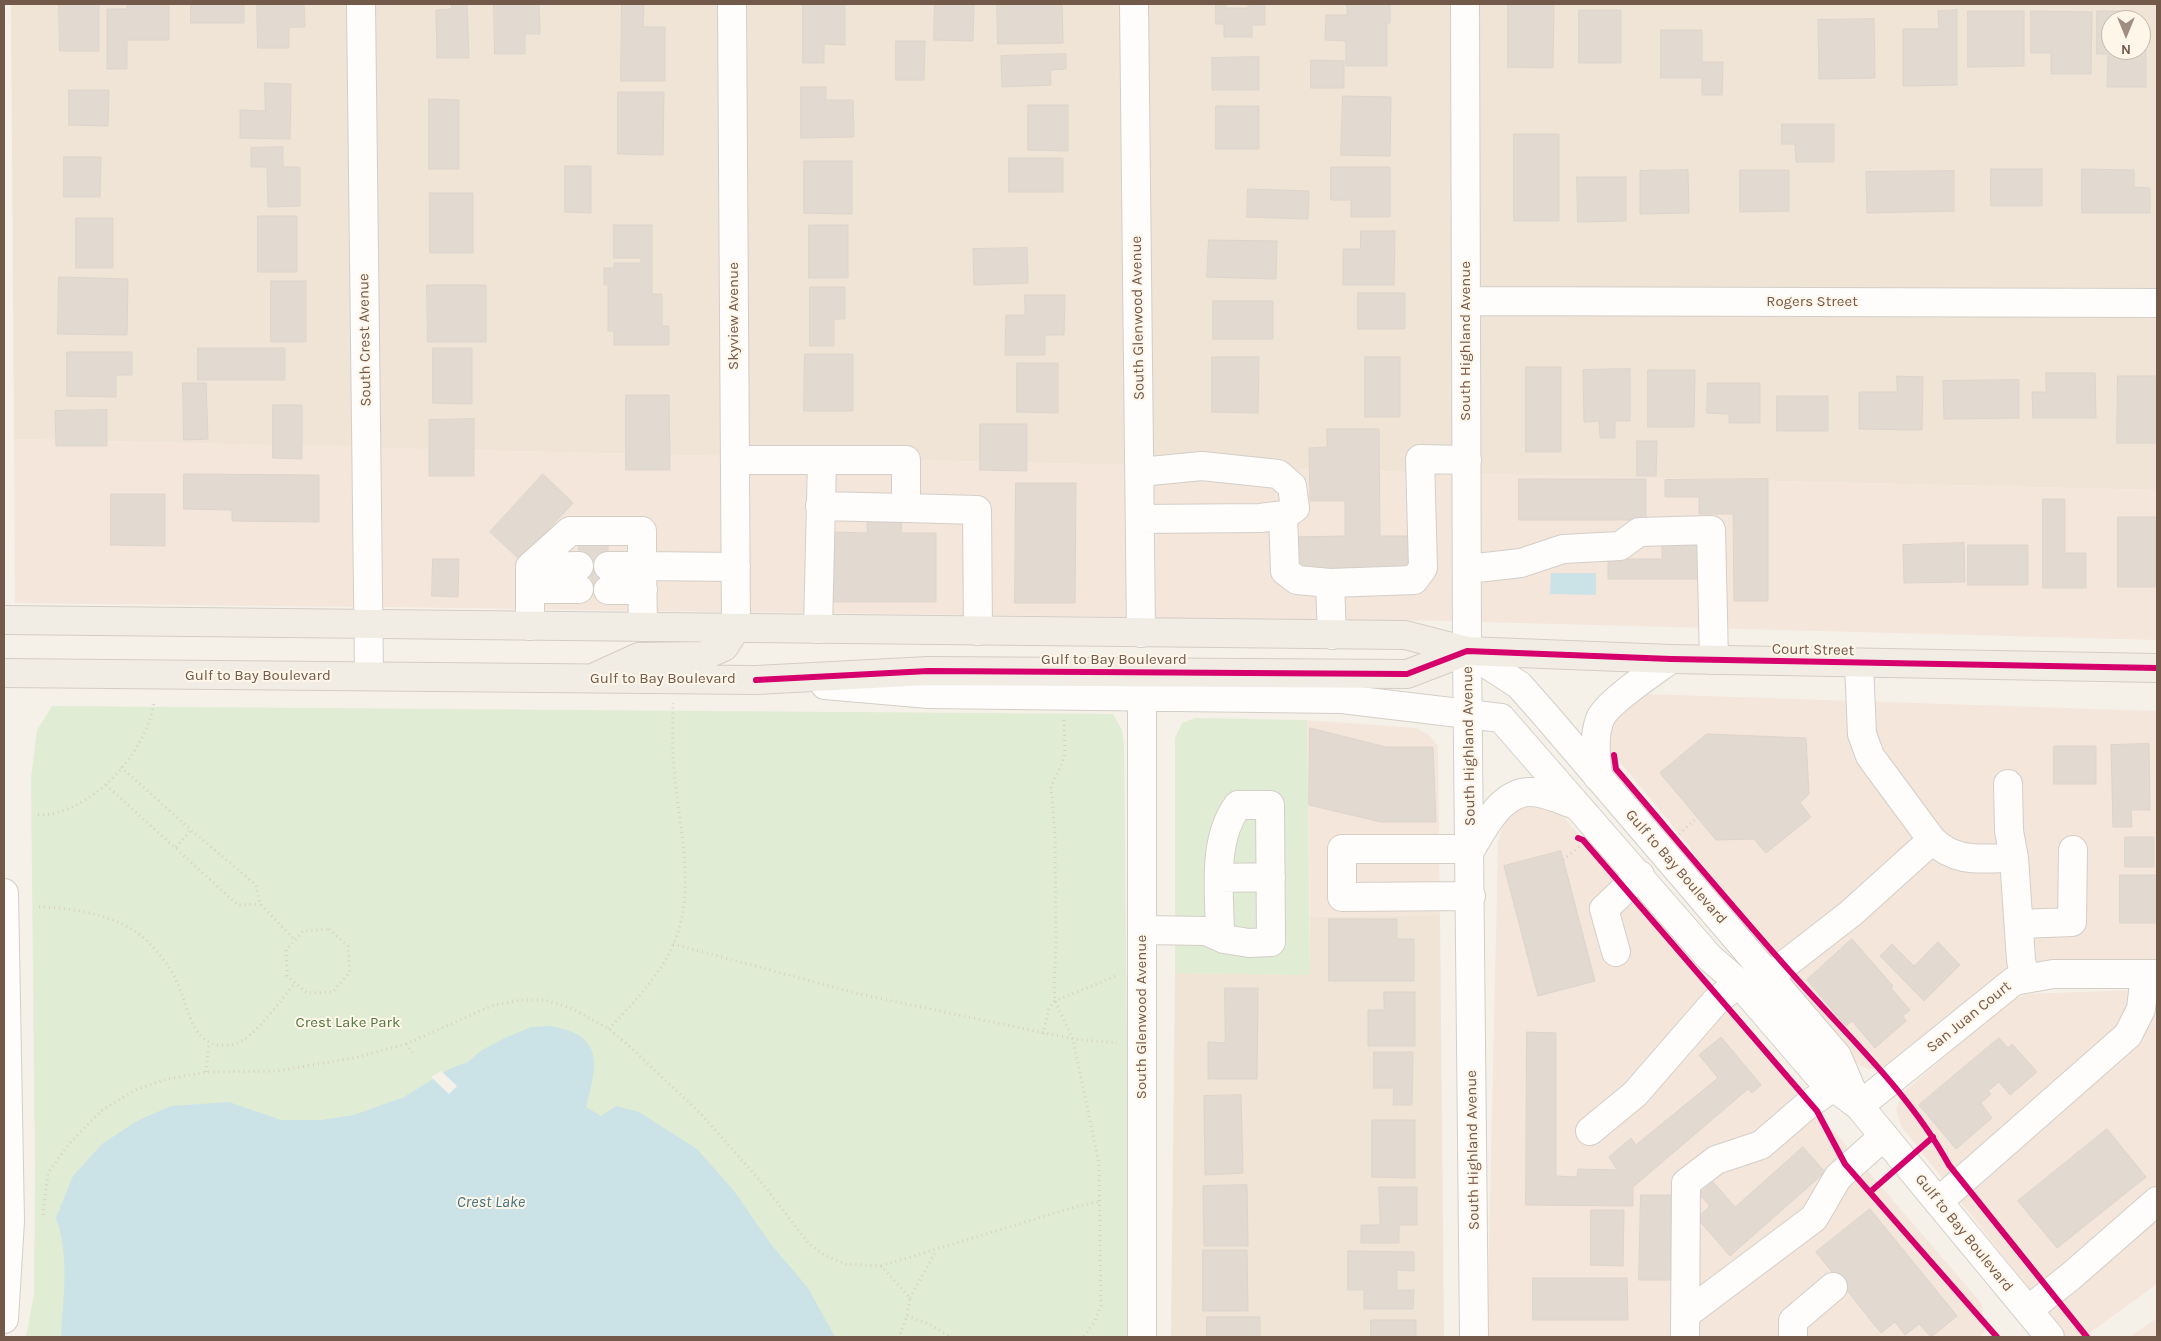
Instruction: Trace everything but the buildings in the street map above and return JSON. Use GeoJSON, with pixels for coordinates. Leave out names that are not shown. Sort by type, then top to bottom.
{"type":"FeatureCollection","features":[{"type":"Feature","properties":{"kind":"main road","name":"Gulf to Bay Boulevard"},"geometry":{"type":"LineString","coordinates":[[4,620],[1405,635],[1468,651]]}},
{"type":"Feature","properties":{"kind":"main road"},"geometry":{"type":"LineString","coordinates":[[589,679],[638,657],[703,656],[724,647],[736,628]]}},
{"type":"Feature","properties":{"kind":"main road","name":"Gulf to Bay Boulevard"},"geometry":{"type":"LineString","coordinates":[[4,673],[756,680],[928,671],[1407,674],[1468,651]]}},
{"type":"Feature","properties":{"kind":"main road","name":"Court Street"},"geometry":{"type":"LineString","coordinates":[[1468,651],[1671,659],[2157,668]]}},
{"type":"Feature","properties":{"kind":"street","name":"South Crest Avenue"},"geometry":{"type":"LineString","coordinates":[[361,4],[369,676]]}},
{"type":"Feature","properties":{"kind":"street","name":"Skyview Avenue"},"geometry":{"type":"LineString","coordinates":[[732,4],[736,628]]}},
{"type":"Feature","properties":{"kind":"street","name":"South Glenwood Avenue"},"geometry":{"type":"LineString","coordinates":[[1134,4],[1142,632]]}},
{"type":"Feature","properties":{"kind":"street","name":"South Highland Avenue"},"geometry":{"type":"LineString","coordinates":[[1465,4],[1468,714],[1471,849],[1474,1337]]}},
{"type":"Feature","properties":{"kind":"street","name":"Rogers Street"},"geometry":{"type":"LineString","coordinates":[[1466,300],[2157,303]]}},
{"type":"Feature","properties":{"kind":"street"},"geometry":{"type":"LineString","coordinates":[[1283,515],[1285,571],[1297,580],[1330,583],[1414,580],[1423,568],[1420,459],[1467,460]]}},
{"type":"Feature","properties":{"kind":"street"},"geometry":{"type":"LineString","coordinates":[[735,460],[906,460],[906,508]]}},
{"type":"Feature","properties":{"kind":"street"},"geometry":{"type":"LineString","coordinates":[[818,628],[822,460]]}},
{"type":"Feature","properties":{"kind":"street"},"geometry":{"type":"LineString","coordinates":[[1140,472],[1202,466],[1278,474],[1292,486],[1295,508],[1283,515],[1260,518],[1140,519]]}},
{"type":"Feature","properties":{"kind":"street"},"geometry":{"type":"LineString","coordinates":[[820,506],[977,510],[978,630]]}},
{"type":"Feature","properties":{"kind":"street"},"geometry":{"type":"LineString","coordinates":[[1468,569],[1521,563],[1562,549],[1620,546],[1639,532],[1711,530],[1714,660]]}},
{"type":"Feature","properties":{"kind":"street"},"geometry":{"type":"LineString","coordinates":[[530,626],[530,578],[570,531],[642,532],[644,626]]}},
{"type":"Feature","properties":{"kind":"street"},"geometry":{"type":"LineString","coordinates":[[608,578],[642,578],[736,567]]}},
{"type":"Feature","properties":{"kind":"street"},"geometry":{"type":"LineString","coordinates":[[530,578],[579,578]]}},
{"type":"Feature","properties":{"kind":"street"},"geometry":{"type":"LineString","coordinates":[[1330,583],[1332,634]]}},
{"type":"Feature","properties":{"kind":"street","name":"Gulf to Bay Boulevard"},"geometry":{"type":"LineString","coordinates":[[1468,651],[1518,685],[1770,976],[1837,1056],[1859,1106]]}},
{"type":"Feature","properties":{"kind":"street"},"geometry":{"type":"LineString","coordinates":[[1598,777],[1595,750],[1601,717],[1628,690],[1671,659]]}},
{"type":"Feature","properties":{"kind":"street"},"geometry":{"type":"LineString","coordinates":[[1859,663],[1862,734],[1870,756],[1932,840],[1943,851],[1960,858],[2014,858]]}},
{"type":"Feature","properties":{"kind":"street","name":"Gulf to Bay Boulevard"},"geometry":{"type":"LineString","coordinates":[[756,680],[929,694],[1342,699],[1502,718],[1576,805],[1640,875],[1709,957],[1739,983],[1819,1076],[1859,1106],[2028,1310],[2045,1335]]}},
{"type":"Feature","properties":{"kind":"street","name":"South Glenwood Avenue"},"geometry":{"type":"LineString","coordinates":[[1142,697],[1142,1337]]}},
{"type":"Feature","properties":{"kind":"street"},"geometry":{"type":"LineString","coordinates":[[2008,784],[2009,831],[2014,858],[2025,979]]}},
{"type":"Feature","properties":{"kind":"street"},"geometry":{"type":"LineString","coordinates":[[1471,896],[1342,897],[1342,849],[1471,849],[1496,809],[1516,796],[1537,792],[1576,805]]}},
{"type":"Feature","properties":{"kind":"street"},"geometry":{"type":"LineString","coordinates":[[1142,930],[1206,930],[1220,937],[1249,943],[1271,942],[1270,806],[1238,806],[1229,817],[1220,853],[1220,937]]}},
{"type":"Feature","properties":{"kind":"street"},"geometry":{"type":"LineString","coordinates":[[1770,976],[1850,914],[1932,840]]}},
{"type":"Feature","properties":{"kind":"street"},"geometry":{"type":"LineString","coordinates":[[2019,924],[2072,922],[2073,850]]}},
{"type":"Feature","properties":{"kind":"street"},"geometry":{"type":"LineString","coordinates":[[1616,952],[1604,909],[1640,875]]}},
{"type":"Feature","properties":{"kind":"street"},"geometry":{"type":"LineString","coordinates":[[1220,878],[1271,877]]}},
{"type":"Feature","properties":{"kind":"street"},"geometry":{"type":"LineString","coordinates":[[4,894],[10,1220],[4,1319]]}},
{"type":"Feature","properties":{"kind":"street","name":"San Juan Court"},"geometry":{"type":"LineString","coordinates":[[1859,1106],[2014,981],[2053,974],[2151,974]]}},
{"type":"Feature","properties":{"kind":"street"},"geometry":{"type":"LineString","coordinates":[[1938,1202],[2128,1035],[2141,1009],[2151,974]]}},
{"type":"Feature","properties":{"kind":"street"},"geometry":{"type":"LineString","coordinates":[[1590,1131],[1635,1094],[1715,1002],[1739,983]]}},
{"type":"Feature","properties":{"kind":"street"},"geometry":{"type":"LineString","coordinates":[[1686,1325],[1686,1183],[1716,1160],[1761,1145],[1805,1107],[1834,1087]]}},
{"type":"Feature","properties":{"kind":"street"},"geometry":{"type":"LineString","coordinates":[[1686,1325],[1814,1218],[1838,1177],[1884,1136]]}},
{"type":"Feature","properties":{"kind":"street"},"geometry":{"type":"LineString","coordinates":[[2028,1310],[2070,1277],[2157,1200]]}},
{"type":"Feature","properties":{"kind":"street"},"geometry":{"type":"LineString","coordinates":[[1793,1337],[1793,1321],[1834,1287]]}},
{"type":"Feature","properties":{"kind":"path"},"geometry":{"type":"LineString","coordinates":[[38,815],[50,815],[74,808],[106,785],[140,741],[149,721],[154,702]]}},
{"type":"Feature","properties":{"kind":"path"},"geometry":{"type":"LineString","coordinates":[[609,1029],[658,972],[673,944],[684,910],[686,889],[674,768],[673,702]]}},
{"type":"Feature","properties":{"kind":"path"},"geometry":{"type":"LineString","coordinates":[[1064,712],[1064,753],[1061,766],[1051,786],[1055,836],[1055,1001],[1073,1039],[1083,1078],[1098,1164],[1101,1306],[1095,1321],[1083,1337]]}},
{"type":"Feature","properties":{"kind":"path"},"geometry":{"type":"LineString","coordinates":[[121,767],[190,830],[256,885],[260,904],[295,940]]}},
{"type":"Feature","properties":{"kind":"path"},"geometry":{"type":"LineString","coordinates":[[106,785],[238,904],[260,904]]}},
{"type":"Feature","properties":{"kind":"path"},"geometry":{"type":"LineString","coordinates":[[1679,834],[1698,818]]}},
{"type":"Feature","properties":{"kind":"path"},"geometry":{"type":"LineString","coordinates":[[1668,829],[1681,844]]}},
{"type":"Feature","properties":{"kind":"path"},"geometry":{"type":"LineString","coordinates":[[176,847],[190,830]]}},
{"type":"Feature","properties":{"kind":"path"},"geometry":{"type":"LineString","coordinates":[[1578,838],[1590,847]]}},
{"type":"Feature","properties":{"kind":"path"},"geometry":{"type":"LineString","coordinates":[[1563,860],[1581,845]]}},
{"type":"Feature","properties":{"kind":"path"},"geometry":{"type":"LineString","coordinates":[[39,907],[59,907],[91,914],[122,924],[139,934],[167,964],[177,982],[195,1029],[200,1036],[209,1042],[234,1044],[242,1040],[263,1021],[295,983]]}},
{"type":"Feature","properties":{"kind":"path"},"geometry":{"type":"LineString","coordinates":[[329,929],[348,946],[350,972],[333,992],[307,993],[295,983],[287,976],[286,950],[303,931],[329,929]]}},
{"type":"Feature","properties":{"kind":"path"},"geometry":{"type":"LineString","coordinates":[[673,944],[859,994],[1043,1034],[1073,1039],[1142,1045]]}},
{"type":"Feature","properties":{"kind":"path"},"geometry":{"type":"LineString","coordinates":[[1043,1034],[1049,1008],[1055,1001],[1120,976]]}},
{"type":"Feature","properties":{"kind":"path"},"geometry":{"type":"LineString","coordinates":[[43,1215],[48,1173],[68,1145],[101,1111],[135,1090],[167,1079],[206,1072],[239,1073],[314,1066],[406,1044],[491,1006],[520,1000],[544,1000],[573,1009],[609,1029],[702,1115],[763,1184],[809,1244],[826,1256],[846,1264],[881,1266],[1099,1202]]}},
{"type":"Feature","properties":{"kind":"path"},"geometry":{"type":"LineString","coordinates":[[206,1072],[209,1042]]}},
{"type":"Feature","properties":{"kind":"path"},"geometry":{"type":"LineString","coordinates":[[406,1044],[414,1055]]}},
{"type":"Feature","properties":{"kind":"path"},"geometry":{"type":"LineString","coordinates":[[899,1337],[907,1316],[910,1298],[936,1250]]}},
{"type":"Feature","properties":{"kind":"path"},"geometry":{"type":"LineString","coordinates":[[881,1266],[910,1298]]}},
{"type":"Feature","properties":{"kind":"path"},"geometry":{"type":"LineString","coordinates":[[907,1316],[931,1325],[950,1337]]}},
{"type":"Feature","properties":{"kind":"shaded area"},"geometry":{"type":"Polygon","coordinates":[[[11,4],[349,4],[354,447],[14,439],[11,4]]]}},
{"type":"Feature","properties":{"kind":"shaded area"},"geometry":{"type":"Polygon","coordinates":[[[373,4],[719,4],[723,456],[379,448],[373,4]]]}},
{"type":"Feature","properties":{"kind":"shaded area"},"geometry":{"type":"Polygon","coordinates":[[[744,4],[1121,4],[1127,465],[747,456],[744,4]]]}},
{"type":"Feature","properties":{"kind":"shaded area"},"geometry":{"type":"Polygon","coordinates":[[[1146,4],[1452,4],[1455,473],[1152,466],[1146,4]]]}},
{"type":"Feature","properties":{"kind":"shaded area"},"geometry":{"type":"Polygon","coordinates":[[[1477,4],[2157,4],[2157,289],[1478,287],[1477,4]]]}},
{"type":"Feature","properties":{"kind":"shaded area"},"geometry":{"type":"Polygon","coordinates":[[[1478,315],[2157,317],[2157,490],[1480,474],[1478,315]]]}},
{"type":"Feature","properties":{"kind":"shaded area"},"geometry":{"type":"Polygon","coordinates":[[[14,439],[354,447],[356,607],[15,603],[14,439]]]}},
{"type":"Feature","properties":{"kind":"shaded area"},"geometry":{"type":"Polygon","coordinates":[[[379,448],[723,456],[724,612],[381,607],[379,448]]]}},
{"type":"Feature","properties":{"kind":"shaded area"},"geometry":{"type":"Polygon","coordinates":[[[747,456],[1127,465],[1129,617],[748,612],[747,456]]]}},
{"type":"Feature","properties":{"kind":"shaded area"},"geometry":{"type":"Polygon","coordinates":[[[1152,466],[1455,473],[1455,621],[1154,618],[1152,466]]]}},
{"type":"Feature","properties":{"kind":"shaded area"},"geometry":{"type":"Polygon","coordinates":[[[1480,474],[2157,490],[2157,640],[1480,622],[1480,474]]]}},
{"type":"Feature","properties":{"kind":"shaded area"},"geometry":{"type":"Polygon","coordinates":[[[1646,694],[2157,711],[2157,960],[2053,960],[2013,967],[1887,1066],[1868,1069],[1852,1062],[1676,830],[1610,750],[1609,738],[1612,725],[1646,694]]]}},
{"type":"Feature","properties":{"kind":"shaded area"},"geometry":{"type":"Polygon","coordinates":[[[1307,720],[1416,728],[1429,735],[1438,746],[1440,915],[1310,917],[1307,720]]]}},
{"type":"Feature","properties":{"kind":"shaded area"},"geometry":{"type":"Polygon","coordinates":[[[1536,806],[1562,815],[1982,1304],[1985,1332],[1979,1337],[1487,1337],[1498,843],[1504,819],[1520,809],[1536,806]]]}},
{"type":"Feature","properties":{"kind":"shaded area"},"geometry":{"type":"Polygon","coordinates":[[[1440,915],[1444,1337],[1171,1337],[1175,973],[1310,975],[1310,917],[1440,915]]]}},
{"type":"Feature","properties":{"kind":"shaded area"},"geometry":{"type":"Polygon","coordinates":[[[2157,989],[2157,1284],[2084,1337],[2067,1337],[1901,1126],[1896,1109],[1901,1094],[2010,1001],[2026,994],[2157,989]]]}},
{"type":"Feature","properties":{"kind":"shaded area"},"geometry":{"type":"Polygon","coordinates":[[[2157,1318],[2157,1337],[2130,1337],[2157,1318]]]}},
{"type":"Feature","properties":{"kind":"green space","name":"Crest Lake Park"},"geometry":{"type":"Polygon","coordinates":[[[52,706],[1113,714],[1122,730],[1124,746],[1130,1337],[26,1337],[34,1294],[35,1175],[31,778],[37,730],[52,706]]]}},
{"type":"Feature","properties":{"kind":"green space"},"geometry":{"type":"Polygon","coordinates":[[[1196,718],[1307,720],[1310,975],[1175,973],[1175,738],[1182,723],[1196,718]]]}},
{"type":"Feature","properties":{"kind":"water"},"geometry":{"type":"Polygon","coordinates":[[[1551,573],[1596,573],[1596,595],[1550,594],[1551,573]]]}},
{"type":"Feature","properties":{"kind":"water","name":"Crest Lake"},"geometry":{"type":"Polygon","coordinates":[[[550,1026],[568,1030],[580,1036],[593,1053],[593,1077],[586,1107],[601,1116],[616,1106],[639,1112],[697,1149],[734,1191],[770,1243],[808,1288],[835,1337],[61,1337],[64,1262],[63,1247],[56,1218],[73,1176],[102,1144],[137,1121],[171,1106],[229,1102],[281,1120],[321,1120],[354,1115],[404,1097],[451,1068],[468,1062],[482,1050],[505,1038],[531,1027],[550,1026]]]}},
{"type":"Feature","properties":{"kind":"pier"},"geometry":{"type":"Polygon","coordinates":[[[441,1071],[457,1086],[449,1094],[431,1077],[441,1071]]]}},
{"type":"Feature","properties":{"kind":"cycle path"},"geometry":{"type":"LineString","coordinates":[[756,680],[928,671],[1407,674],[1467,651],[1671,659],[2157,668]]}},
{"type":"Feature","properties":{"kind":"cycle path"},"geometry":{"type":"LineString","coordinates":[[1614,755],[1616,769],[1773,952],[1898,1091],[1934,1139],[1949,1165],[2087,1337]]}},
{"type":"Feature","properties":{"kind":"cycle path"},"geometry":{"type":"LineString","coordinates":[[1578,838],[1583,840],[1817,1111],[1845,1164],[1997,1337]]}},
{"type":"Feature","properties":{"kind":"cycle path"},"geometry":{"type":"LineString","coordinates":[[1870,1192],[1933,1137]]}}]}
